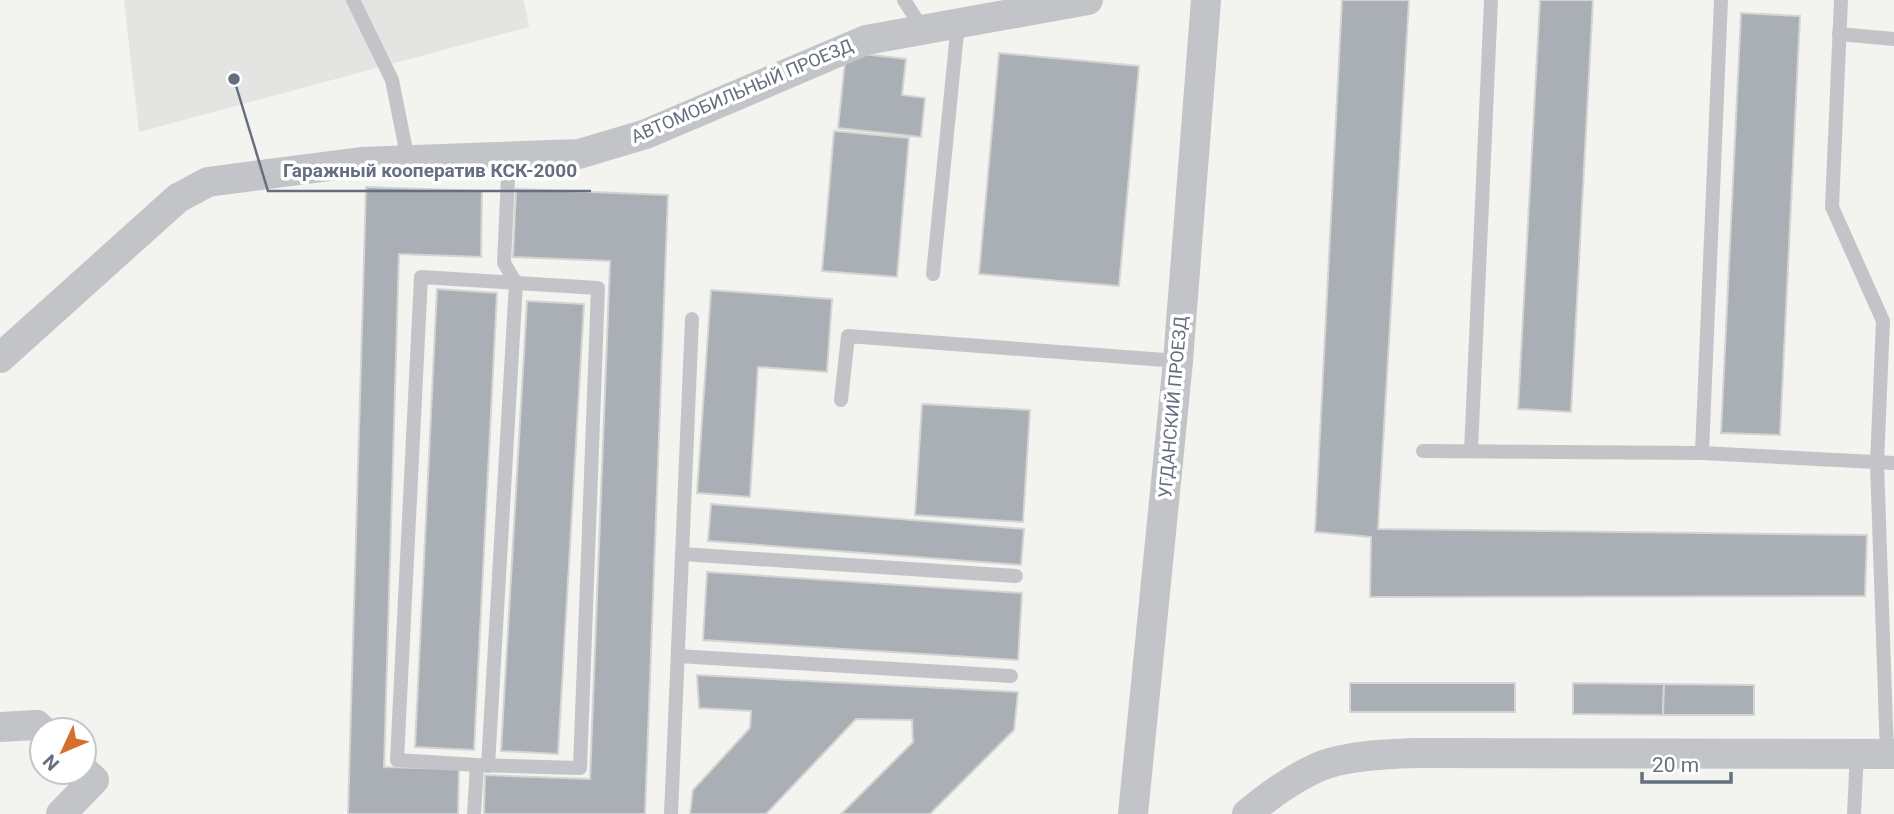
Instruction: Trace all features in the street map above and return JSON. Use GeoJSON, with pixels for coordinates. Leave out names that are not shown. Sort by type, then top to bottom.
{"type":"FeatureCollection","features":[{"type":"Feature","properties":{"kind":"street","name":"АВТОМОБИЛЬНЫЙ ПРОЕЗД"},"geometry":{"type":"LineString","coordinates":[[0,358],[178,198],[208,182],[361,162],[579,154],[646,134],[866,40],[1088,0]]}},
{"type":"Feature","properties":{"kind":"street","name":"УГДАНСКИЙ ПРОЕЗД"},"geometry":{"type":"LineString","coordinates":[[1133,814],[1178,361],[1206,0]]}},
{"type":"Feature","properties":{"kind":"street"},"geometry":{"type":"LineString","coordinates":[[1247,814],[1316,768],[1368,755],[1421,752],[1890,754]]}},
{"type":"Feature","properties":{"kind":"street"},"geometry":{"type":"LineString","coordinates":[[61,814],[88,786]]}},
{"type":"Feature","properties":{"kind":"lane"},"geometry":{"type":"LineString","coordinates":[[353,0],[391,79],[408,160]]}},
{"type":"Feature","properties":{"kind":"lane"},"geometry":{"type":"LineString","coordinates":[[904,0],[923,30]]}},
{"type":"Feature","properties":{"kind":"lane"},"geometry":{"type":"LineString","coordinates":[[1471,451],[1491,0]]}},
{"type":"Feature","properties":{"kind":"lane"},"geometry":{"type":"LineString","coordinates":[[1702,453],[1721,0]]}},
{"type":"Feature","properties":{"kind":"lane"},"geometry":{"type":"LineString","coordinates":[[1841,0],[1832,207],[1883,321],[1877,463],[1890,754]]}},
{"type":"Feature","properties":{"kind":"lane"},"geometry":{"type":"LineString","coordinates":[[933,274],[958,23]]}},
{"type":"Feature","properties":{"kind":"lane"},"geometry":{"type":"LineString","coordinates":[[1839,34],[1894,39]]}},
{"type":"Feature","properties":{"kind":"lane"},"geometry":{"type":"LineString","coordinates":[[474,814],[482,766],[516,283],[504,263],[509,156]]}},
{"type":"Feature","properties":{"kind":"lane"},"geometry":{"type":"LineString","coordinates":[[421,277],[598,288],[580,768],[482,766],[397,760],[421,277]]}},
{"type":"Feature","properties":{"kind":"lane"},"geometry":{"type":"LineString","coordinates":[[671,814],[692,319]]}},
{"type":"Feature","properties":{"kind":"lane"},"geometry":{"type":"LineString","coordinates":[[841,400],[848,336],[1178,361]]}},
{"type":"Feature","properties":{"kind":"lane"},"geometry":{"type":"LineString","coordinates":[[1423,451],[1702,453],[1894,463]]}},
{"type":"Feature","properties":{"kind":"lane"},"geometry":{"type":"LineString","coordinates":[[682,554],[1016,576]]}},
{"type":"Feature","properties":{"kind":"lane"},"geometry":{"type":"LineString","coordinates":[[678,656],[1011,676]]}},
{"type":"Feature","properties":{"kind":"lane"},"geometry":{"type":"LineString","coordinates":[[1854,814],[1857,753]]}},
{"type":"Feature","properties":{"kind":"shaded area"},"geometry":{"type":"Polygon","coordinates":[[[124,0],[524,0],[529,27],[139,132],[124,0]]]}},
{"type":"Feature","properties":{"kind":"building"},"geometry":{"type":"Polygon","coordinates":[[[1342,0],[1409,0],[1378,529],[1867,535],[1865,596],[1370,597],[1371,537],[1315,532],[1342,0]]]}},
{"type":"Feature","properties":{"kind":"building"},"geometry":{"type":"Polygon","coordinates":[[[1540,0],[1593,0],[1571,412],[1518,409],[1540,0]]]}},
{"type":"Feature","properties":{"kind":"building"},"geometry":{"type":"Polygon","coordinates":[[[1741,13],[1800,16],[1780,435],[1721,433],[1741,13]]]}},
{"type":"Feature","properties":{"kind":"building"},"geometry":{"type":"Polygon","coordinates":[[[846,52],[906,59],[902,95],[925,98],[921,137],[838,128],[846,52]]]}},
{"type":"Feature","properties":{"kind":"building"},"geometry":{"type":"Polygon","coordinates":[[[999,53],[1139,66],[1119,286],[979,274],[999,53]]]}},
{"type":"Feature","properties":{"kind":"building"},"geometry":{"type":"Polygon","coordinates":[[[834,131],[909,138],[897,277],[822,271],[834,131]]]}},
{"type":"Feature","properties":{"kind":"building"},"geometry":{"type":"Polygon","coordinates":[[[366,187],[482,191],[481,257],[399,254],[384,767],[459,769],[458,814],[348,814],[366,187]]]}},
{"type":"Feature","properties":{"kind":"building"},"geometry":{"type":"Polygon","coordinates":[[[516,189],[668,195],[645,814],[484,814],[485,775],[590,779],[610,261],[513,257],[516,189]]]}},
{"type":"Feature","properties":{"kind":"building"},"geometry":{"type":"Polygon","coordinates":[[[437,289],[497,293],[474,750],[415,747],[437,289]]]}},
{"type":"Feature","properties":{"kind":"building"},"geometry":{"type":"Polygon","coordinates":[[[711,290],[832,299],[827,372],[758,367],[750,497],[697,493],[711,290]]]}},
{"type":"Feature","properties":{"kind":"building"},"geometry":{"type":"Polygon","coordinates":[[[527,301],[584,304],[558,754],[501,751],[527,301]]]}},
{"type":"Feature","properties":{"kind":"building"},"geometry":{"type":"Polygon","coordinates":[[[922,404],[1030,410],[1023,522],[915,515],[922,404]]]}},
{"type":"Feature","properties":{"kind":"building"},"geometry":{"type":"Polygon","coordinates":[[[711,504],[1024,529],[1021,565],[708,541],[711,504]]]}},
{"type":"Feature","properties":{"kind":"building"},"geometry":{"type":"Polygon","coordinates":[[[707,572],[1022,593],[1018,660],[703,640],[707,572]]]}},
{"type":"Feature","properties":{"kind":"building"},"geometry":{"type":"Polygon","coordinates":[[[697,675],[1018,692],[1014,730],[930,814],[841,814],[913,742],[912,720],[856,719],[766,814],[690,814],[693,790],[750,728],[751,711],[699,708],[697,675]]]}},
{"type":"Feature","properties":{"kind":"building"},"geometry":{"type":"Polygon","coordinates":[[[1350,683],[1515,683],[1515,712],[1350,712],[1350,683]]]}},
{"type":"Feature","properties":{"kind":"building"},"geometry":{"type":"Polygon","coordinates":[[[1573,683],[1664,684],[1663,715],[1573,714],[1573,683]]]}},
{"type":"Feature","properties":{"kind":"building"},"geometry":{"type":"Polygon","coordinates":[[[1664,684],[1754,685],[1754,715],[1663,715],[1664,684]]]}},
{"type":"Feature","properties":{"kind":"place","name":"Гаражный кооператив КСК-2000"},"geometry":{"type":"Point","coordinates":[234,79]}}]}
